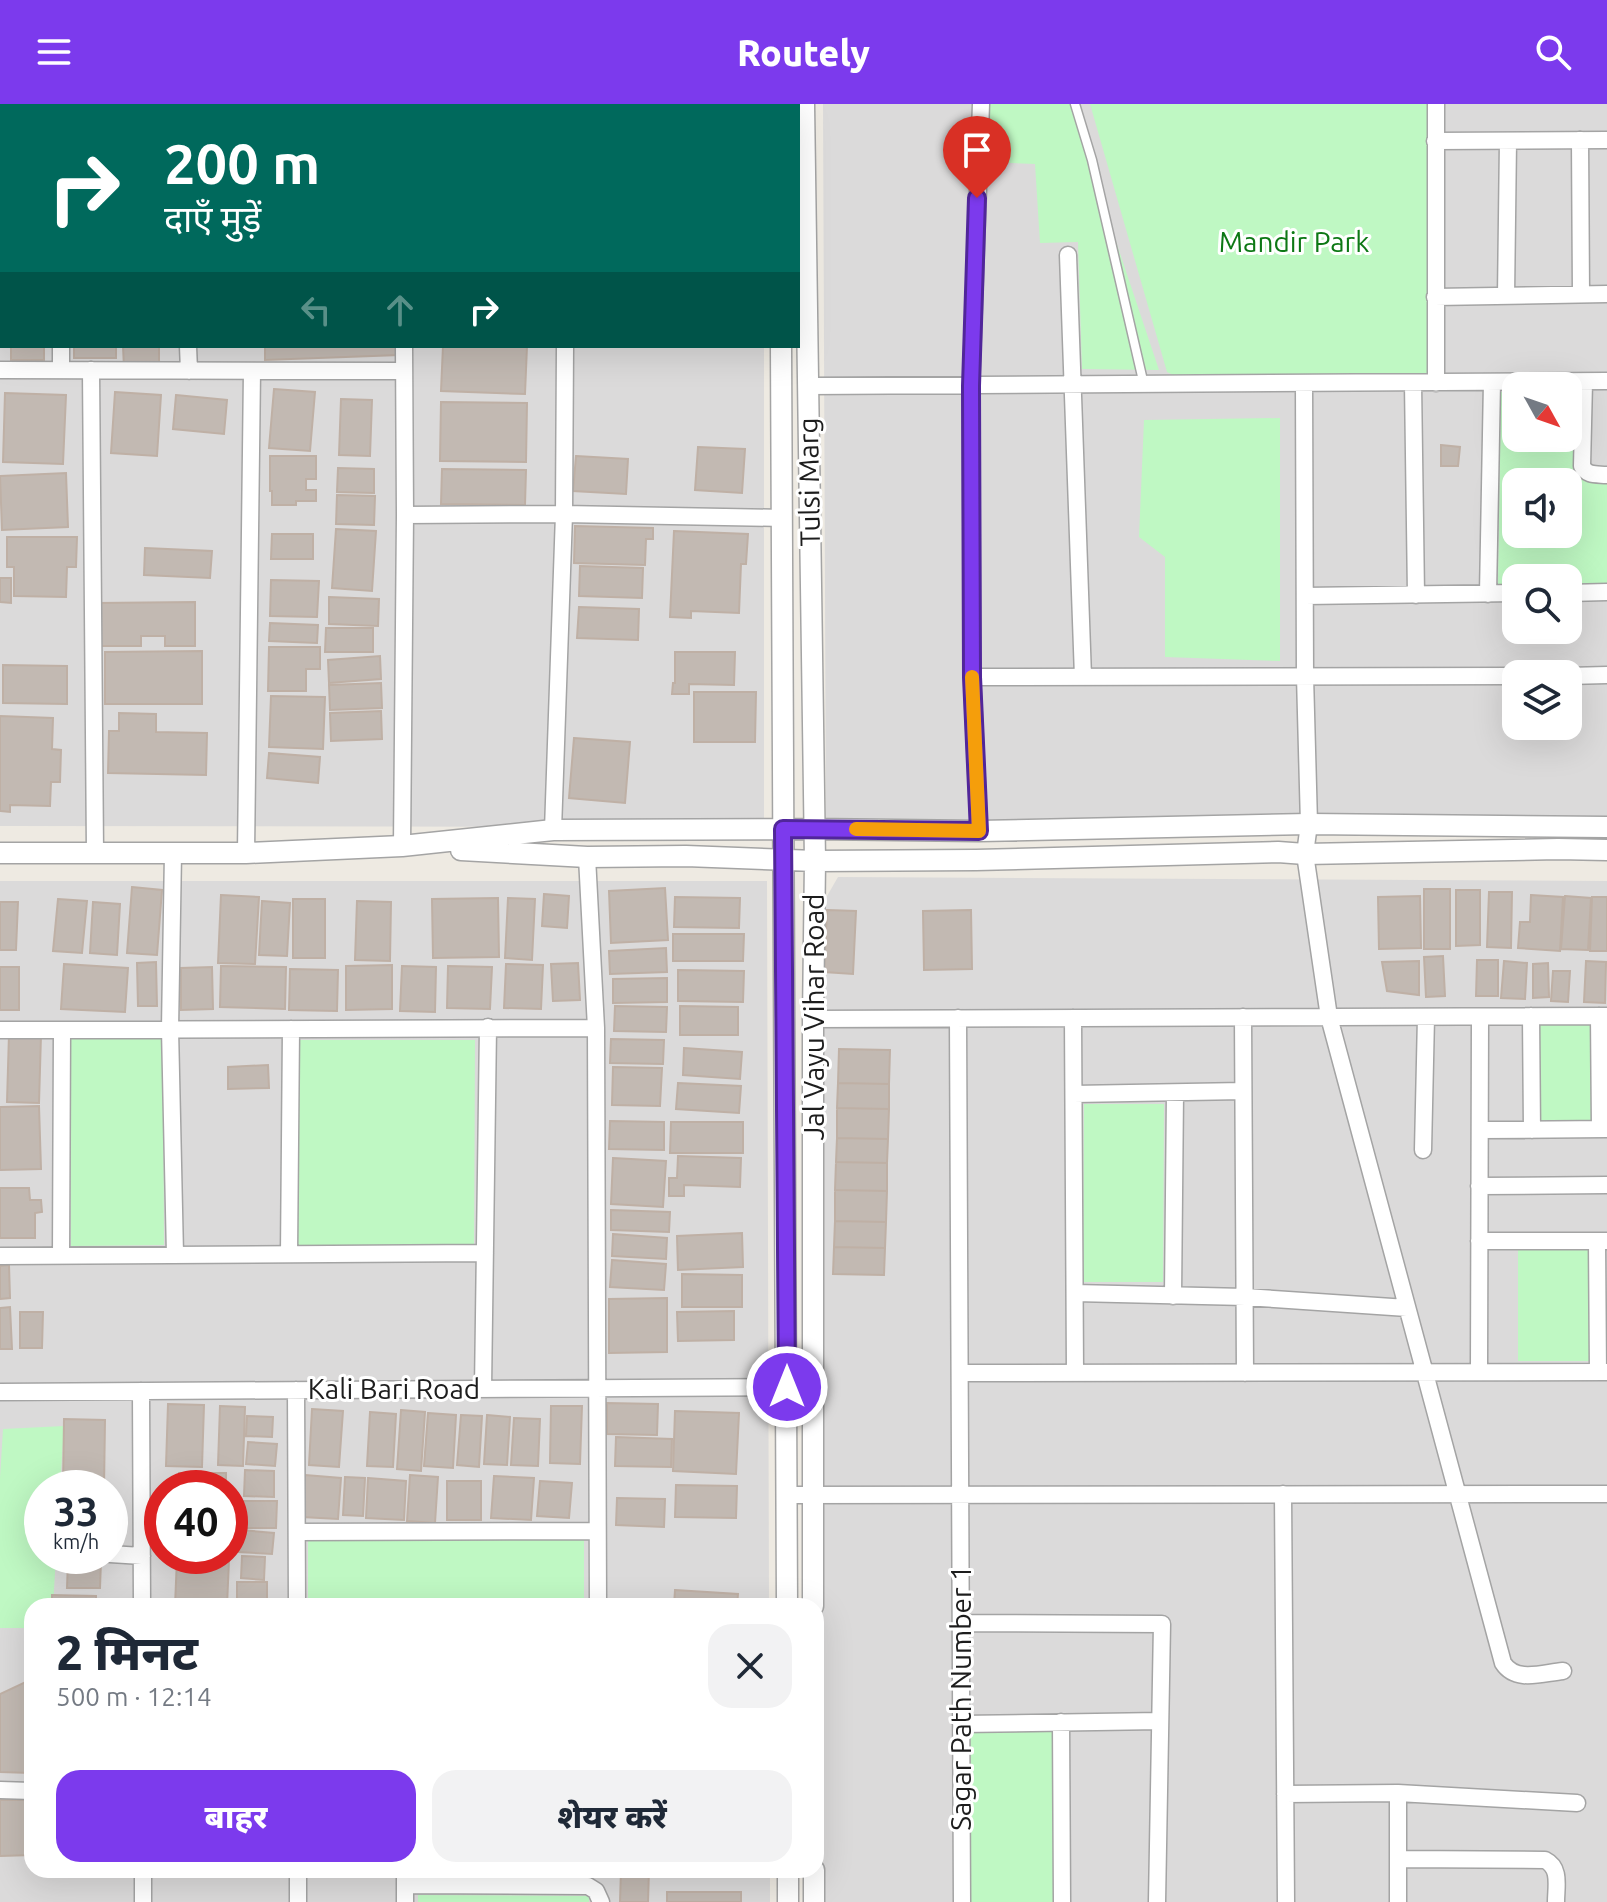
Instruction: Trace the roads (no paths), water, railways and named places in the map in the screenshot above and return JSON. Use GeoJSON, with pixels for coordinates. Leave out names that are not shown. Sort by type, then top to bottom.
{"type":"FeatureCollection","features":[{"type":"Feature","properties":{"kind":"street","name":"Tulsi Marg"},"geometry":{"type":"LineString","coordinates":[[804,104],[815,861]]}},
{"type":"Feature","properties":{"kind":"street"},"geometry":{"type":"LineString","coordinates":[[979,831],[972,677],[971,386],[981,104]]}},
{"type":"Feature","properties":{"kind":"street"},"geometry":{"type":"LineString","coordinates":[[1436,104],[1436,383]]}},
{"type":"Feature","properties":{"kind":"street"},"geometry":{"type":"LineString","coordinates":[[1580,140],[1581,294]]}},
{"type":"Feature","properties":{"kind":"street"},"geometry":{"type":"LineString","coordinates":[[1435,141],[1607,140]]}},
{"type":"Feature","properties":{"kind":"street"},"geometry":{"type":"LineString","coordinates":[[1506,296],[1508,141]]}},
{"type":"Feature","properties":{"kind":"street"},"geometry":{"type":"LineString","coordinates":[[1068,255],[1083,677]]}},
{"type":"Feature","properties":{"kind":"street"},"geometry":{"type":"LineString","coordinates":[[1435,297],[1607,294]]}},
{"type":"Feature","properties":{"kind":"street"},"geometry":{"type":"LineString","coordinates":[[61,348],[61,370]]}},
{"type":"Feature","properties":{"kind":"street"},"geometry":{"type":"LineString","coordinates":[[188,348],[189,371]]}},
{"type":"Feature","properties":{"kind":"street"},"geometry":{"type":"LineString","coordinates":[[402,846],[404,348]]}},
{"type":"Feature","properties":{"kind":"street"},"geometry":{"type":"LineString","coordinates":[[553,830],[564,514],[565,348]]}},
{"type":"Feature","properties":{"kind":"street","name":"Tulsi Marg"},"geometry":{"type":"LineString","coordinates":[[781,348],[783,860]]}},
{"type":"Feature","properties":{"kind":"street"},"geometry":{"type":"LineString","coordinates":[[0,370],[404,371]]}},
{"type":"Feature","properties":{"kind":"street"},"geometry":{"type":"LineString","coordinates":[[91,370],[95,853]]}},
{"type":"Feature","properties":{"kind":"street"},"geometry":{"type":"LineString","coordinates":[[246,853],[252,371]]}},
{"type":"Feature","properties":{"kind":"street"},"geometry":{"type":"LineString","coordinates":[[807,386],[1607,381]]}},
{"type":"Feature","properties":{"kind":"street"},"geometry":{"type":"LineString","coordinates":[[1488,594],[1492,382]]}},
{"type":"Feature","properties":{"kind":"street"},"geometry":{"type":"LineString","coordinates":[[1584,382],[1582,466],[1590,474],[1607,475]]}},
{"type":"Feature","properties":{"kind":"street"},"geometry":{"type":"LineString","coordinates":[[1304,383],[1309,824],[1305,854],[1329,1017],[1503,1663],[1508,1672],[1517,1676],[1563,1671]]}},
{"type":"Feature","properties":{"kind":"street"},"geometry":{"type":"LineString","coordinates":[[1413,383],[1416,595]]}},
{"type":"Feature","properties":{"kind":"street"},"geometry":{"type":"LineString","coordinates":[[405,515],[783,518]]}},
{"type":"Feature","properties":{"kind":"street"},"geometry":{"type":"LineString","coordinates":[[1582,593],[1607,592]]}},
{"type":"Feature","properties":{"kind":"street"},"geometry":{"type":"LineString","coordinates":[[1305,596],[1502,594]]}},
{"type":"Feature","properties":{"kind":"street"},"geometry":{"type":"LineString","coordinates":[[1582,676],[1607,675]]}},
{"type":"Feature","properties":{"kind":"street"},"geometry":{"type":"LineString","coordinates":[[972,677],[1502,676]]}},
{"type":"Feature","properties":{"kind":"street"},"geometry":{"type":"LineString","coordinates":[[0,853],[246,853],[402,846],[553,830],[979,831],[1309,824],[1607,827]]}},
{"type":"Feature","properties":{"kind":"street"},"geometry":{"type":"LineString","coordinates":[[686,856],[688,829]]}},
{"type":"Feature","properties":{"kind":"street"},"geometry":{"type":"LineString","coordinates":[[402,846],[587,857],[686,856],[815,861],[1278,852],[1607,850]]}},
{"type":"Feature","properties":{"kind":"street"},"geometry":{"type":"LineString","coordinates":[[173,853],[170,1029],[175,1255]]}},
{"type":"Feature","properties":{"kind":"street"},"geometry":{"type":"LineString","coordinates":[[587,857],[596,1028],[598,1598]]}},
{"type":"Feature","properties":{"kind":"street","name":"Jal Vayu Vihar Road"},"geometry":{"type":"LineString","coordinates":[[783,860],[787,1598]]}},
{"type":"Feature","properties":{"kind":"street","name":"Jal Vayu Vihar Road"},"geometry":{"type":"LineString","coordinates":[[813,1598],[815,861]]}},
{"type":"Feature","properties":{"kind":"street"},"geometry":{"type":"LineString","coordinates":[[1531,1016],[1532,1130]]}},
{"type":"Feature","properties":{"kind":"street"},"geometry":{"type":"LineString","coordinates":[[813,1019],[1603,1016],[1603,1129],[1480,1130]]}},
{"type":"Feature","properties":{"kind":"street"},"geometry":{"type":"LineString","coordinates":[[1243,1017],[1245,1373]]}},
{"type":"Feature","properties":{"kind":"street"},"geometry":{"type":"LineString","coordinates":[[1423,1150],[1426,1017]]}},
{"type":"Feature","properties":{"kind":"street"},"geometry":{"type":"LineString","coordinates":[[1479,1372],[1480,1017]]}},
{"type":"Feature","properties":{"kind":"street","name":"Sagar Path Number 1"},"geometry":{"type":"LineString","coordinates":[[958,1018],[962,1902]]}},
{"type":"Feature","properties":{"kind":"street"},"geometry":{"type":"LineString","coordinates":[[1073,1018],[1075,1373]]}},
{"type":"Feature","properties":{"kind":"street"},"geometry":{"type":"LineString","coordinates":[[483,1389],[488,1027]]}},
{"type":"Feature","properties":{"kind":"street"},"geometry":{"type":"LineString","coordinates":[[0,1030],[596,1028]]}},
{"type":"Feature","properties":{"kind":"street"},"geometry":{"type":"LineString","coordinates":[[289,1254],[291,1029]]}},
{"type":"Feature","properties":{"kind":"street"},"geometry":{"type":"LineString","coordinates":[[61,1256],[62,1030]]}},
{"type":"Feature","properties":{"kind":"street"},"geometry":{"type":"LineString","coordinates":[[1074,1094],[1243,1091]]}},
{"type":"Feature","properties":{"kind":"street"},"geometry":{"type":"LineString","coordinates":[[1173,1296],[1175,1093]]}},
{"type":"Feature","properties":{"kind":"street"},"geometry":{"type":"LineString","coordinates":[[1479,1186],[1607,1185]]}},
{"type":"Feature","properties":{"kind":"street"},"geometry":{"type":"LineString","coordinates":[[960,1373],[1602,1372],[1602,1241],[1479,1241]]}},
{"type":"Feature","properties":{"kind":"street"},"geometry":{"type":"LineString","coordinates":[[0,1256],[485,1253]]}},
{"type":"Feature","properties":{"kind":"street"},"geometry":{"type":"LineString","coordinates":[[1075,1293],[1245,1297],[1407,1308]]}},
{"type":"Feature","properties":{"kind":"street","name":"Kali Bari Road"},"geometry":{"type":"LineString","coordinates":[[0,1392],[787,1387]]}},
{"type":"Feature","properties":{"kind":"street"},"geometry":{"type":"LineString","coordinates":[[296,1390],[297,1598]]}},
{"type":"Feature","properties":{"kind":"street"},"geometry":{"type":"LineString","coordinates":[[141,1391],[142,1598]]}},
{"type":"Feature","properties":{"kind":"street"},"geometry":{"type":"LineString","coordinates":[[1283,1494],[1286,1902]]}},
{"type":"Feature","properties":{"kind":"street"},"geometry":{"type":"LineString","coordinates":[[787,1495],[1607,1494]]}},
{"type":"Feature","properties":{"kind":"street"},"geometry":{"type":"LineString","coordinates":[[297,1532],[596,1531]]}},
{"type":"Feature","properties":{"kind":"street"},"geometry":{"type":"LineString","coordinates":[[128,1555],[142,1556]]}},
{"type":"Feature","properties":{"kind":"street"},"geometry":{"type":"LineString","coordinates":[[961,1623],[1162,1624],[1157,1902]]}},
{"type":"Feature","properties":{"kind":"street"},"geometry":{"type":"LineString","coordinates":[[961,1724],[1160,1721]]}},
{"type":"Feature","properties":{"kind":"street"},"geometry":{"type":"LineString","coordinates":[[1061,1722],[1062,1902]]}},
{"type":"Feature","properties":{"kind":"street"},"geometry":{"type":"LineString","coordinates":[[0,1790],[24,1791]]}},
{"type":"Feature","properties":{"kind":"street"},"geometry":{"type":"LineString","coordinates":[[1285,1794],[1398,1793],[1577,1803]]}},
{"type":"Feature","properties":{"kind":"street"},"geometry":{"type":"LineString","coordinates":[[1398,1793],[1398,1902]]}},
{"type":"Feature","properties":{"kind":"street"},"geometry":{"type":"LineString","coordinates":[[1398,1859],[1545,1860],[1556,1869],[1556,1902]]}},
{"type":"Feature","properties":{"kind":"street"},"geometry":{"type":"LineString","coordinates":[[143,1878],[143,1902]]}},
{"type":"Feature","properties":{"kind":"street"},"geometry":{"type":"LineString","coordinates":[[298,1878],[298,1902]]}},
{"type":"Feature","properties":{"kind":"street"},"geometry":{"type":"LineString","coordinates":[[405,1878],[405,1902]]}},
{"type":"Feature","properties":{"kind":"street"},"geometry":{"type":"LineString","coordinates":[[425,1878],[588,1886],[596,1891],[601,1902]]}},
{"type":"Feature","properties":{"kind":"street"},"geometry":{"type":"LineString","coordinates":[[788,1878],[788,1902]]}},
{"type":"Feature","properties":{"kind":"street"},"geometry":{"type":"LineString","coordinates":[[814,1878],[814,1902]]}},
{"type":"Feature","properties":{"kind":"lane"},"geometry":{"type":"LineString","coordinates":[[1075,104],[1092,160],[1144,385]]}},
{"type":"Feature","properties":{"kind":"lane"},"geometry":{"type":"LineString","coordinates":[[782,387],[807,386]]}},
{"type":"Feature","properties":{"kind":"park label","name":"Mandir Park"},"geometry":{"type":"Point","coordinates":[1294,242]}}]}
